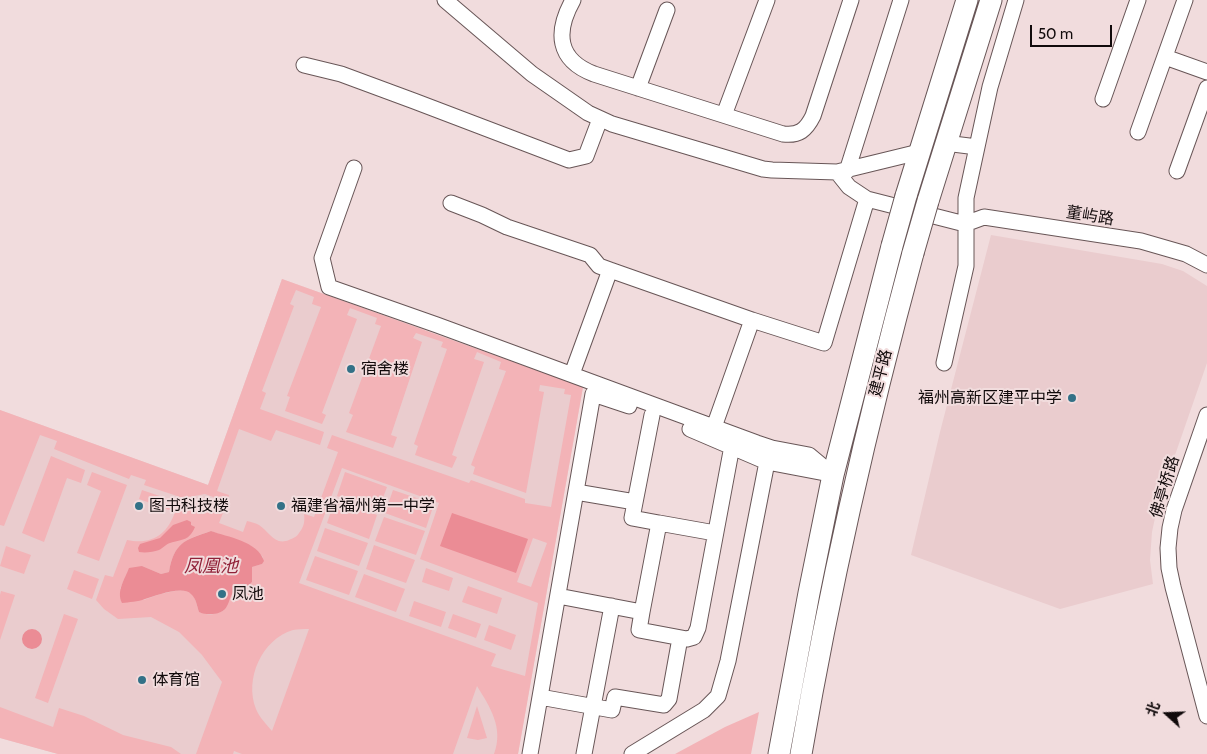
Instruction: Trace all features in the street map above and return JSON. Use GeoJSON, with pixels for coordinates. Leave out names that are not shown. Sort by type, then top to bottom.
{"type":"FeatureCollection","features":[{"type":"Feature","properties":{"kind":"highway","name":"建平路"},"geometry":{"type":"LineString","coordinates":[[779,754],[833,475],[906,196],[967,0]]}},
{"type":"Feature","properties":{"kind":"highway","name":"建平路"},"geometry":{"type":"LineString","coordinates":[[801,754],[830,597],[882,370],[945,143],[991,0]]}},
{"type":"Feature","properties":{"kind":"street"},"geometry":{"type":"LineString","coordinates":[[445,0],[532,74],[578,107],[600,119],[622,127],[763,169],[799,172],[842,171],[919,152]]}},
{"type":"Feature","properties":{"kind":"street"},"geometry":{"type":"LineString","coordinates":[[572,0],[565,14],[562,26],[563,45],[569,56],[578,66],[589,72],[783,134],[797,134],[804,130],[815,113],[851,0]]}},
{"type":"Feature","properties":{"kind":"street"},"geometry":{"type":"LineString","coordinates":[[724,115],[767,0]]}},
{"type":"Feature","properties":{"kind":"street"},"geometry":{"type":"LineString","coordinates":[[900,0],[842,171],[849,187],[867,199],[965,224]]}},
{"type":"Feature","properties":{"kind":"street"},"geometry":{"type":"LineString","coordinates":[[944,363],[966,266],[966,198],[990,86],[1016,0]]}},
{"type":"Feature","properties":{"kind":"street"},"geometry":{"type":"LineString","coordinates":[[1103,99],[1138,0]]}},
{"type":"Feature","properties":{"kind":"street"},"geometry":{"type":"LineString","coordinates":[[1138,132],[1185,0]]}},
{"type":"Feature","properties":{"kind":"street"},"geometry":{"type":"LineString","coordinates":[[638,88],[667,10]]}},
{"type":"Feature","properties":{"kind":"street"},"geometry":{"type":"LineString","coordinates":[[1165,57],[1207,72]]}},
{"type":"Feature","properties":{"kind":"street"},"geometry":{"type":"LineString","coordinates":[[304,65],[341,74],[569,160],[586,156],[600,119]]}},
{"type":"Feature","properties":{"kind":"street"},"geometry":{"type":"LineString","coordinates":[[1177,171],[1207,88]]}},
{"type":"Feature","properties":{"kind":"street"},"geometry":{"type":"LineString","coordinates":[[945,143],[977,147]]}},
{"type":"Feature","properties":{"kind":"street"},"geometry":{"type":"LineString","coordinates":[[354,168],[322,258],[329,287],[772,448],[809,455],[833,475]]}},
{"type":"Feature","properties":{"kind":"street"},"geometry":{"type":"LineString","coordinates":[[451,203],[507,227],[590,255],[600,266],[610,270],[824,343],[867,199]]}},
{"type":"Feature","properties":{"kind":"street","name":"董屿路"},"geometry":{"type":"LineString","coordinates":[[965,224],[984,217],[1141,241],[1186,254],[1207,265]]}},
{"type":"Feature","properties":{"kind":"street"},"geometry":{"type":"LineString","coordinates":[[572,374],[610,270]]}},
{"type":"Feature","properties":{"kind":"street"},"geometry":{"type":"LineString","coordinates":[[714,427],[752,320]]}},
{"type":"Feature","properties":{"kind":"street"},"geometry":{"type":"LineString","coordinates":[[530,754],[593,394],[732,446],[767,462],[833,475]]}},
{"type":"Feature","properties":{"kind":"street"},"geometry":{"type":"LineString","coordinates":[[652,415],[632,518],[715,534]]}},
{"type":"Feature","properties":{"kind":"street","name":"佛亭桥路"},"geometry":{"type":"LineString","coordinates":[[1207,415],[1174,510],[1168,548],[1169,568],[1173,587],[1207,716]]}},
{"type":"Feature","properties":{"kind":"street"},"geometry":{"type":"LineString","coordinates":[[659,524],[639,630],[691,639],[696,633],[732,446]]}},
{"type":"Feature","properties":{"kind":"street"},"geometry":{"type":"LineString","coordinates":[[632,754],[704,710],[718,696],[728,661],[767,462]]}},
{"type":"Feature","properties":{"kind":"street"},"geometry":{"type":"LineString","coordinates":[[576,492],[635,502]]}},
{"type":"Feature","properties":{"kind":"street"},"geometry":{"type":"LineString","coordinates":[[558,596],[642,612]]}},
{"type":"Feature","properties":{"kind":"street"},"geometry":{"type":"LineString","coordinates":[[584,754],[612,606]]}},
{"type":"Feature","properties":{"kind":"street"},"geometry":{"type":"LineString","coordinates":[[540,697],[612,710],[615,697],[664,704],[669,699],[680,638]]}},
{"type":"Feature","properties":{"kind":"shaded area","name":"福州高新区建平中学"},"geometry":{"type":"Polygon","coordinates":[[[991,235],[1162,264],[1183,271],[1207,286],[1207,363],[1158,504],[1152,532],[1150,560],[1153,584],[1060,609],[911,555],[940,432],[991,235]]]}},
{"type":"Feature","properties":{"kind":"shaded area","name":"福建省福州第一中学"},"geometry":{"type":"Polygon","coordinates":[[[282,279],[583,387],[518,754],[58,754],[0,738],[0,410],[208,485],[282,279]]]}},
{"type":"Feature","properties":{"kind":"shaded area"},"geometry":{"type":"Polygon","coordinates":[[[282,279],[583,387],[518,754],[494,754],[497,735],[494,718],[477,686],[453,754],[242,754],[234,751],[233,754],[196,754],[222,682],[202,655],[179,632],[151,617],[118,619],[104,609],[96,600],[105,575],[113,577],[127,540],[144,541],[151,539],[163,532],[172,520],[175,512],[139,499],[142,490],[183,504],[204,501],[225,508],[219,523],[243,532],[247,521],[259,525],[279,541],[289,540],[297,536],[302,528],[304,514],[314,517],[338,452],[327,448],[332,435],[469,483],[471,480],[525,499],[525,503],[551,507],[571,395],[564,394],[565,389],[540,385],[539,391],[544,392],[526,493],[473,474],[475,467],[471,465],[506,371],[499,369],[501,362],[477,352],[474,359],[484,362],[452,455],[457,457],[452,468],[415,455],[418,446],[414,444],[447,349],[441,347],[443,342],[416,333],[413,338],[422,342],[391,435],[397,437],[393,448],[346,432],[353,415],[349,413],[381,326],[375,324],[377,318],[350,308],[347,315],[357,319],[322,413],[326,415],[322,424],[285,411],[290,397],[287,396],[321,307],[312,304],[314,297],[296,290],[290,304],[294,306],[262,391],[266,393],[260,409],[324,432],[320,445],[276,430],[271,441],[239,429],[217,491],[229,495],[227,502],[205,494],[183,498],[144,485],[146,480],[131,475],[129,479],[54,449],[57,441],[40,435],[4,526],[0,525],[0,410],[208,485],[282,279]],[[342,468],[299,583],[496,654],[491,666],[525,676],[538,603],[420,559],[439,503],[342,468]],[[211,531],[188,540],[177,549],[169,572],[161,574],[142,566],[124,580],[120,589],[144,600],[168,592],[187,591],[194,597],[199,612],[210,615],[223,611],[229,598],[236,590],[252,582],[252,567],[262,564],[263,557],[251,546],[211,531]],[[533,538],[517,582],[531,587],[547,543],[533,538]],[[309,629],[293,630],[272,642],[258,662],[254,673],[252,685],[256,709],[272,731],[309,629]]]}},
{"type":"Feature","properties":{"kind":"shaded area"},"geometry":{"type":"Polygon","coordinates":[[[51,456],[85,470],[81,483],[67,478],[44,542],[22,533],[51,456]]]}},
{"type":"Feature","properties":{"kind":"shaded area"},"geometry":{"type":"Polygon","coordinates":[[[92,472],[127,485],[99,561],[77,553],[101,491],[87,485],[92,472]]]}},
{"type":"Feature","properties":{"kind":"shaded area"},"geometry":{"type":"Polygon","coordinates":[[[345,472],[387,487],[378,511],[337,496],[345,472]]]}},
{"type":"Feature","properties":{"kind":"shaded area"},"geometry":{"type":"Polygon","coordinates":[[[393,490],[434,504],[426,528],[385,513],[393,490]]]}},
{"type":"Feature","properties":{"kind":"shaded area"},"geometry":{"type":"Polygon","coordinates":[[[335,500],[377,515],[369,539],[327,523],[335,500]]]}},
{"type":"Feature","properties":{"kind":"shaded area"},"geometry":{"type":"Polygon","coordinates":[[[384,517],[425,531],[416,555],[375,541],[384,517]]]}},
{"type":"Feature","properties":{"kind":"shaded area"},"geometry":{"type":"Polygon","coordinates":[[[325,528],[368,543],[359,566],[317,551],[325,528]]]}},
{"type":"Feature","properties":{"kind":"shaded area"},"geometry":{"type":"Polygon","coordinates":[[[374,545],[415,560],[406,583],[366,569],[374,545]]]}},
{"type":"Feature","properties":{"kind":"shaded area"},"geometry":{"type":"Polygon","coordinates":[[[6,546],[31,555],[24,574],[0,566],[6,546]]]}},
{"type":"Feature","properties":{"kind":"shaded area"},"geometry":{"type":"Polygon","coordinates":[[[315,556],[358,571],[349,595],[306,580],[315,556]]]}},
{"type":"Feature","properties":{"kind":"shaded area"},"geometry":{"type":"Polygon","coordinates":[[[426,568],[453,578],[449,591],[422,582],[426,568]]]}},
{"type":"Feature","properties":{"kind":"shaded area"},"geometry":{"type":"Polygon","coordinates":[[[74,570],[99,579],[92,599],[67,589],[74,570]]]}},
{"type":"Feature","properties":{"kind":"shaded area"},"geometry":{"type":"Polygon","coordinates":[[[364,574],[405,589],[396,612],[355,597],[364,574]]]}},
{"type":"Feature","properties":{"kind":"shaded area"},"geometry":{"type":"Polygon","coordinates":[[[468,586],[502,598],[497,614],[462,602],[468,586]]]}},
{"type":"Feature","properties":{"kind":"shaded area"},"geometry":{"type":"Polygon","coordinates":[[[1,591],[15,595],[0,640],[0,595],[1,591]]]}},
{"type":"Feature","properties":{"kind":"shaded area"},"geometry":{"type":"Polygon","coordinates":[[[414,601],[446,612],[441,627],[409,616],[414,601]]]}},
{"type":"Feature","properties":{"kind":"shaded area"},"geometry":{"type":"Polygon","coordinates":[[[64,614],[78,619],[48,703],[35,698],[64,614]]]}},
{"type":"Feature","properties":{"kind":"shaded area"},"geometry":{"type":"Polygon","coordinates":[[[453,614],[481,624],[476,638],[448,628],[453,614]]]}},
{"type":"Feature","properties":{"kind":"shaded area"},"geometry":{"type":"Polygon","coordinates":[[[489,625],[516,635],[511,650],[484,640],[489,625]]]}},
{"type":"Feature","properties":{"kind":"shaded area"},"geometry":{"type":"Polygon","coordinates":[[[477,706],[487,738],[478,740],[467,738],[477,706]]]}},
{"type":"Feature","properties":{"kind":"shaded area"},"geometry":{"type":"Polygon","coordinates":[[[0,707],[53,727],[59,708],[84,716],[123,735],[171,747],[181,754],[58,754],[0,738],[0,707]]]}},
{"type":"Feature","properties":{"kind":"shaded area"},"geometry":{"type":"Polygon","coordinates":[[[759,712],[751,754],[675,754],[725,727],[759,712]]]}},
{"type":"Feature","properties":{"kind":"water"},"geometry":{"type":"Polygon","coordinates":[[[452,513],[528,539],[516,573],[440,546],[452,513]]]}},
{"type":"Feature","properties":{"kind":"water"},"geometry":{"type":"Polygon","coordinates":[[[187,520],[195,527],[188,537],[157,551],[139,552],[140,544],[160,538],[173,525],[187,520]]]}},
{"type":"Feature","properties":{"kind":"water","name":"凤凰池"},"geometry":{"type":"Polygon","coordinates":[[[211,531],[249,544],[261,554],[264,561],[262,564],[252,567],[252,582],[248,586],[233,592],[225,609],[214,614],[199,612],[193,596],[182,591],[169,592],[139,601],[122,603],[120,594],[129,568],[142,566],[161,574],[169,572],[174,555],[182,544],[187,540],[211,531]]]}},
{"type":"Feature","properties":{"kind":"water"},"geometry":{"type":"Polygon","coordinates":[[[32,629],[39,632],[42,639],[39,646],[32,649],[25,646],[22,639],[25,632],[32,629]]]}},
{"type":"Feature","properties":{"kind":"place","name":"宿舍楼"},"geometry":{"type":"Point","coordinates":[351,369]}},
{"type":"Feature","properties":{"kind":"place","name":"福州高新区建平中学"},"geometry":{"type":"Point","coordinates":[1072,398]}},
{"type":"Feature","properties":{"kind":"place","name":"图书科技楼"},"geometry":{"type":"Point","coordinates":[139,506]}},
{"type":"Feature","properties":{"kind":"place","name":"福建省福州第一中学"},"geometry":{"type":"Point","coordinates":[281,506]}},
{"type":"Feature","properties":{"kind":"place","name":"凤池"},"geometry":{"type":"Point","coordinates":[222,594]}},
{"type":"Feature","properties":{"kind":"place","name":"体育馆"},"geometry":{"type":"Point","coordinates":[142,680]}}]}
